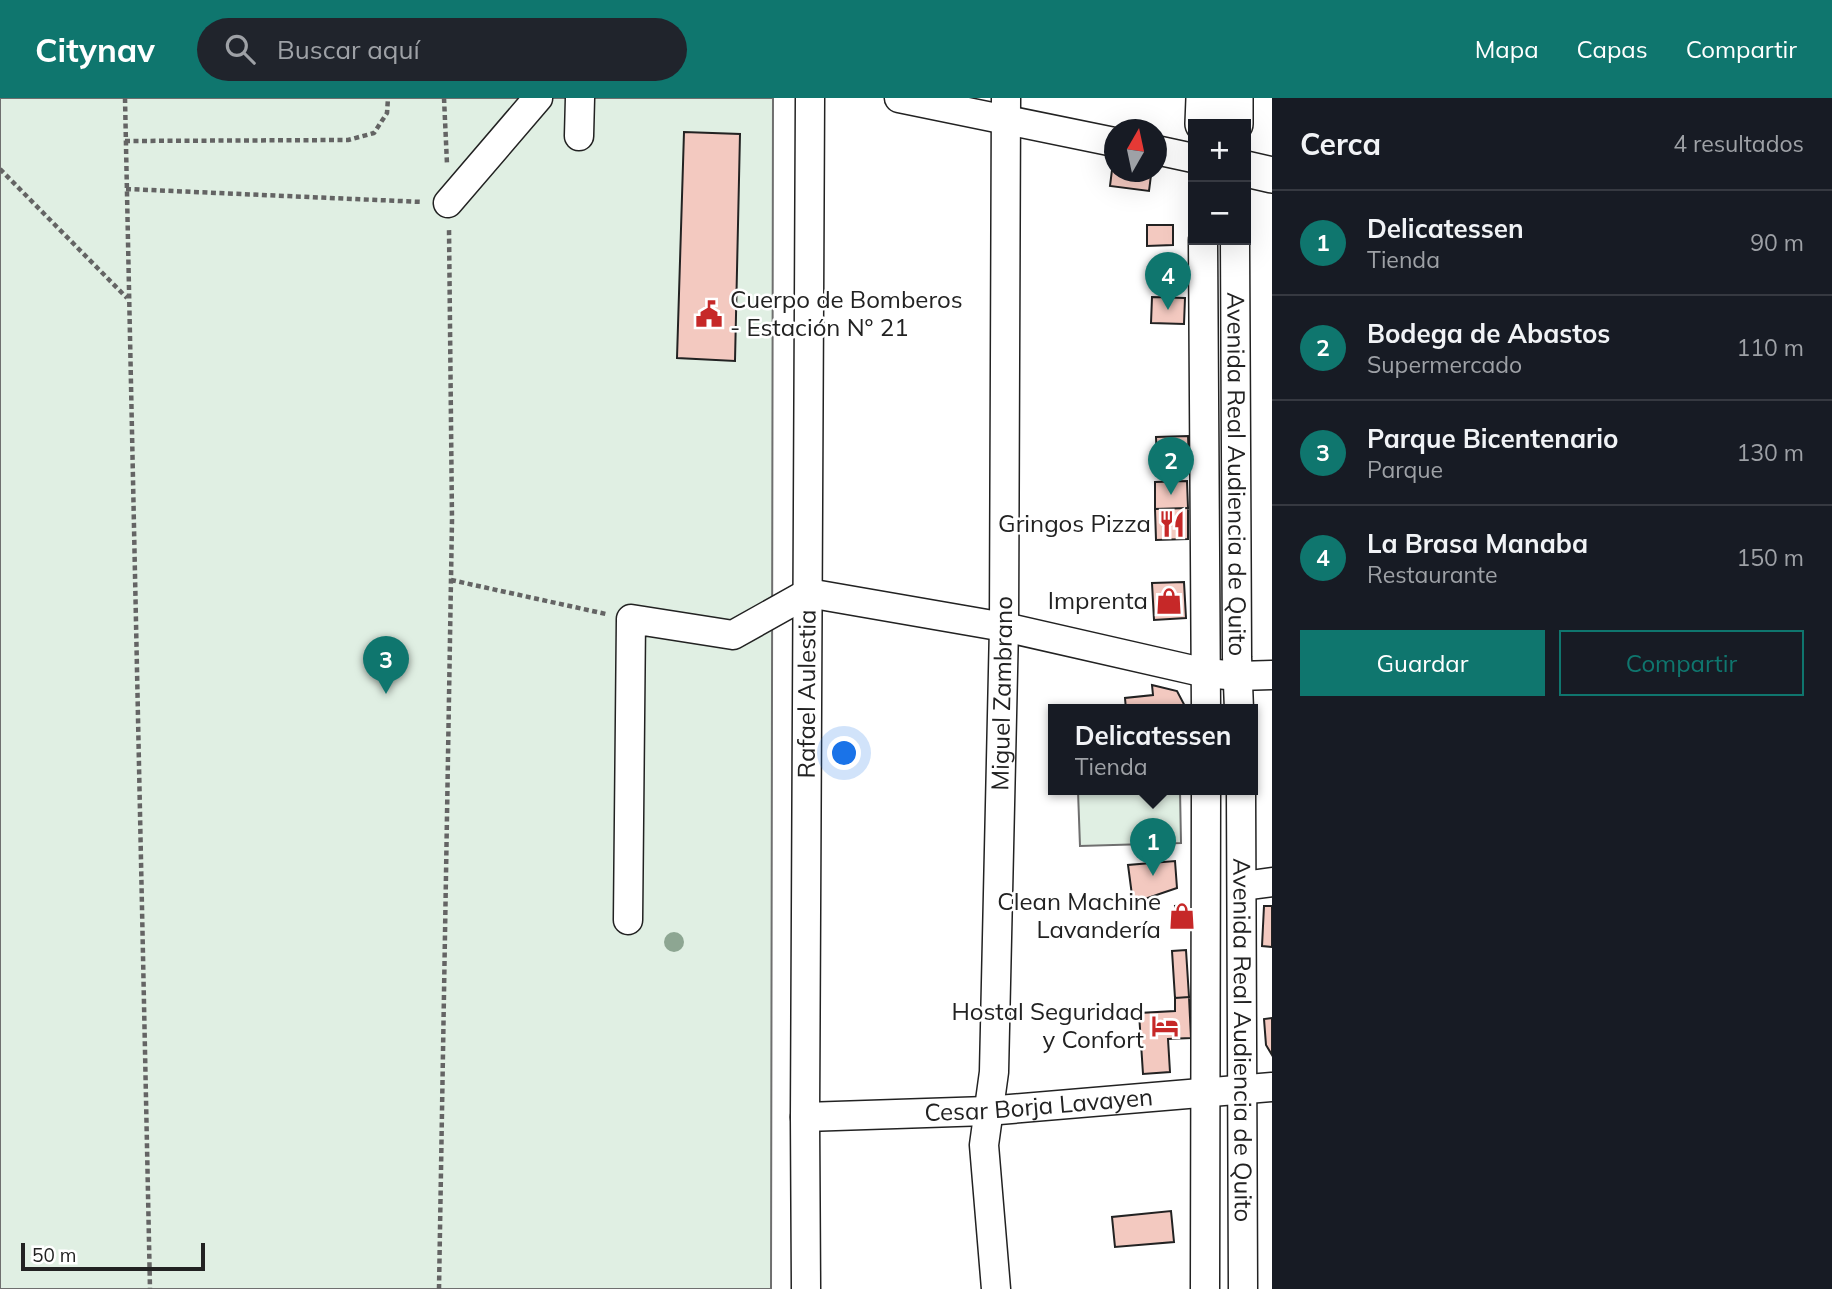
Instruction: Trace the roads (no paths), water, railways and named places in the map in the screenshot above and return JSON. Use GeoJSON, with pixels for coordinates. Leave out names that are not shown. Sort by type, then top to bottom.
{"type":"FeatureCollection","features":[{"type":"Feature","properties":{"kind":"main road"},"geometry":{"type":"LineString","coordinates":[[1203,119],[1204,98]]}},
{"type":"Feature","properties":{"kind":"main road"},"geometry":{"type":"LineString","coordinates":[[1235,98],[1235,119]]}},
{"type":"Feature","properties":{"kind":"main road"},"geometry":{"type":"LineString","coordinates":[[1251,170],[1272,175]]}},
{"type":"Feature","properties":{"kind":"street"},"geometry":{"type":"LineString","coordinates":[[448,203],[538,98]]}},
{"type":"Feature","properties":{"kind":"street"},"geometry":{"type":"LineString","coordinates":[[579,136],[580,98]]}},
{"type":"Feature","properties":{"kind":"street","name":"Rafael Aulestia"},"geometry":{"type":"LineString","coordinates":[[806,1289],[810,98]]}},
{"type":"Feature","properties":{"kind":"street"},"geometry":{"type":"LineString","coordinates":[[899,98],[1006,109],[1104,139]]}},
{"type":"Feature","properties":{"kind":"street","name":"Miguel Zambrano"},"geometry":{"type":"LineString","coordinates":[[996,1289],[984,1145],[994,1072],[1004,627],[1006,109]]}},
{"type":"Feature","properties":{"kind":"street"},"geometry":{"type":"LineString","coordinates":[[1167,152],[1188,157]]}},
{"type":"Feature","properties":{"kind":"street","name":"Avenida Real Audiencia de Quito"},"geometry":{"type":"LineString","coordinates":[[1203,245],[1206,704]]}},
{"type":"Feature","properties":{"kind":"street","name":"Avenida Real Audiencia de Quito"},"geometry":{"type":"LineString","coordinates":[[1235,245],[1239,704]]}},
{"type":"Feature","properties":{"kind":"street"},"geometry":{"type":"LineString","coordinates":[[628,920],[631,620],[733,635],[808,593],[1004,627],[1206,673],[1238,676],[1272,674]]}},
{"type":"Feature","properties":{"kind":"street","name":"Avenida Real Audiencia de Quito"},"geometry":{"type":"LineString","coordinates":[[1205,1289],[1206,795]]}},
{"type":"Feature","properties":{"kind":"street","name":"Avenida Real Audiencia de Quito"},"geometry":{"type":"LineString","coordinates":[[1241,795],[1243,1289]]}},
{"type":"Feature","properties":{"kind":"street"},"geometry":{"type":"LineString","coordinates":[[1243,886],[1272,882]]}},
{"type":"Feature","properties":{"kind":"street","name":"Cesar Borja Lavayen"},"geometry":{"type":"LineString","coordinates":[[805,1117],[987,1111],[1272,1087]]}},
{"type":"Feature","properties":{"kind":"place","name":"La Brasa Manaba"},"geometry":{"type":"Point","coordinates":[1168,310]}},
{"type":"Feature","properties":{"kind":"place","name":"Cuerpo de Bomberos - Estación N° 21"},"geometry":{"type":"Point","coordinates":[709,314]}},
{"type":"Feature","properties":{"kind":"place","name":"Bodega de Abastos"},"geometry":{"type":"Point","coordinates":[1171,495]}},
{"type":"Feature","properties":{"kind":"place","name":"Gringos Pizza"},"geometry":{"type":"Point","coordinates":[1172,524]}},
{"type":"Feature","properties":{"kind":"place","name":"Imprenta"},"geometry":{"type":"Point","coordinates":[1169,601]}},
{"type":"Feature","properties":{"kind":"place","name":"Parque Bicentenario"},"geometry":{"type":"Point","coordinates":[386,694]}},
{"type":"Feature","properties":{"kind":"place","name":"Delicatessen"},"geometry":{"type":"Point","coordinates":[1153,876]}},
{"type":"Feature","properties":{"kind":"place","name":"Clean Machine Lavandería"},"geometry":{"type":"Point","coordinates":[1182,916]}},
{"type":"Feature","properties":{"kind":"place","name":"Hostal Seguridad y Confort"},"geometry":{"type":"Point","coordinates":[1165,1026]}}]}
